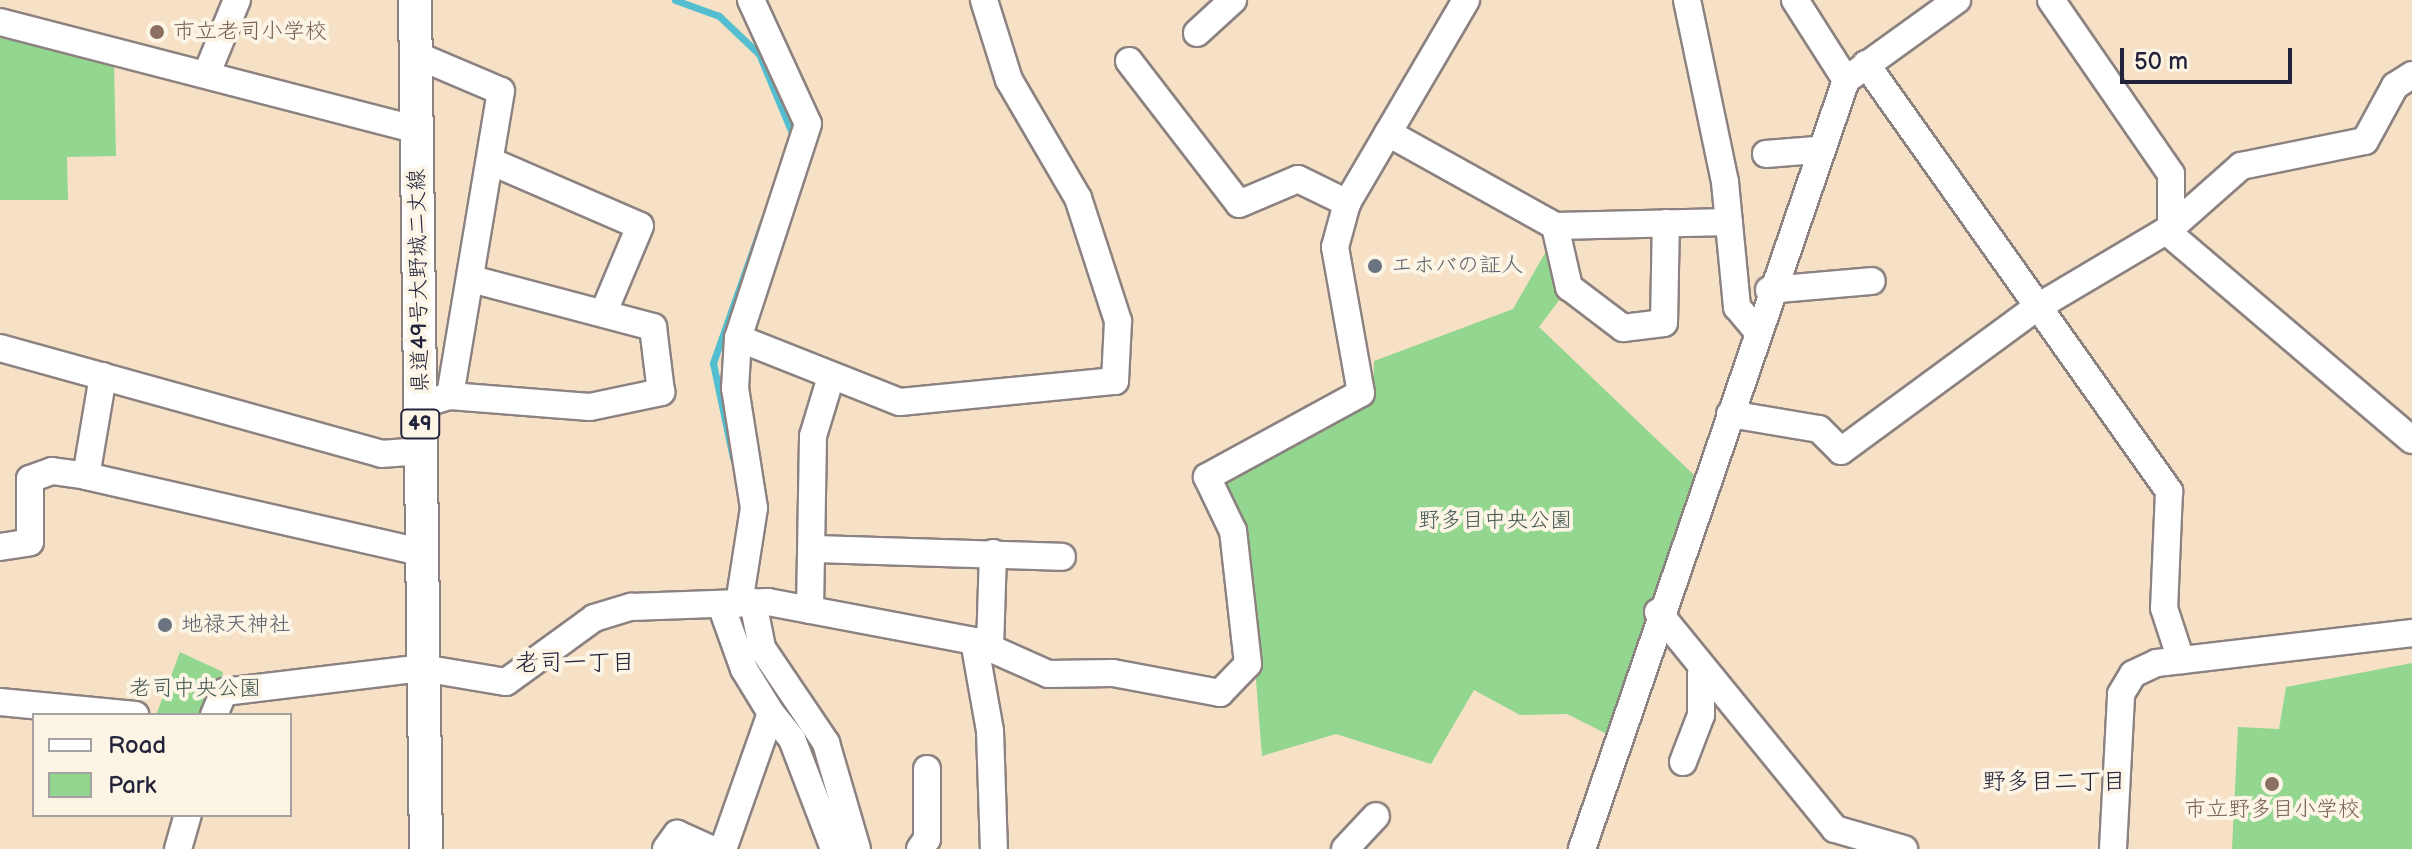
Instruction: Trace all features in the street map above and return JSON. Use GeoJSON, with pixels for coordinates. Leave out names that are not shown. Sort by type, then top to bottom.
{"type":"FeatureCollection","features":[{"type":"Feature","properties":{"kind":"main road","name":"県道49号大野城二丈線"},"geometry":{"type":"LineString","coordinates":[[415,0],[418,130],[435,400],[421,451],[426,849]]}},
{"type":"Feature","properties":{"kind":"street"},"geometry":{"type":"LineString","coordinates":[[207,73],[237,0]]}},
{"type":"Feature","properties":{"kind":"street"},"geometry":{"type":"LineString","coordinates":[[751,0],[808,124],[738,338],[735,388],[754,508],[738,603],[744,669],[771,713],[792,739],[834,849]]}},
{"type":"Feature","properties":{"kind":"street"},"geometry":{"type":"LineString","coordinates":[[738,338],[830,380],[900,402],[1115,381],[1118,321],[1078,198],[1009,80],[984,0]]}},
{"type":"Feature","properties":{"kind":"street"},"geometry":{"type":"LineString","coordinates":[[1197,33],[1233,0]]}},
{"type":"Feature","properties":{"kind":"street"},"geometry":{"type":"LineString","coordinates":[[215,713],[224,692],[422,668],[506,682],[594,618],[631,607],[738,603],[810,610],[982,644],[1048,674],[1113,673],[1220,693],[1248,664],[1233,531],[1207,477],[1361,393],[1335,247],[1347,203],[1466,0]]}},
{"type":"Feature","properties":{"kind":"street"},"geometry":{"type":"LineString","coordinates":[[1687,0],[1729,222],[1737,307],[1757,331]]}},
{"type":"Feature","properties":{"kind":"street"},"geometry":{"type":"LineString","coordinates":[[1795,0],[1856,72],[2036,308],[2169,491],[2164,608],[2181,660]]}},
{"type":"Feature","properties":{"kind":"street"},"geometry":{"type":"LineString","coordinates":[[1582,849],[1658,612],[1730,414],[1816,150],[1856,72],[1957,0]]}},
{"type":"Feature","properties":{"kind":"street"},"geometry":{"type":"LineString","coordinates":[[2051,0],[2171,174],[2171,228],[2215,279],[2370,398],[2412,440]]}},
{"type":"Feature","properties":{"kind":"street"},"geometry":{"type":"LineString","coordinates":[[0,22],[207,73],[418,130]]}},
{"type":"Feature","properties":{"kind":"street"},"geometry":{"type":"LineString","coordinates":[[416,55],[501,91],[471,279],[435,400],[590,407],[661,392],[653,327],[471,279]]}},
{"type":"Feature","properties":{"kind":"street"},"geometry":{"type":"LineString","coordinates":[[1129,61],[1239,204],[1298,179],[1347,203]]}},
{"type":"Feature","properties":{"kind":"street"},"geometry":{"type":"LineString","coordinates":[[1730,414],[1819,429],[1841,451],[2036,308],[2171,228],[2241,166],[2365,141],[2395,86],[2412,75]]}},
{"type":"Feature","properties":{"kind":"street"},"geometry":{"type":"LineString","coordinates":[[1388,133],[1555,226],[1729,222]]}},
{"type":"Feature","properties":{"kind":"street"},"geometry":{"type":"LineString","coordinates":[[1766,154],[1816,150]]}},
{"type":"Feature","properties":{"kind":"street"},"geometry":{"type":"LineString","coordinates":[[490,161],[640,226],[603,314]]}},
{"type":"Feature","properties":{"kind":"street"},"geometry":{"type":"LineString","coordinates":[[1555,226],[1569,287],[1623,328],[1664,323],[1666,223]]}},
{"type":"Feature","properties":{"kind":"street"},"geometry":{"type":"LineString","coordinates":[[1769,290],[1872,281]]}},
{"type":"Feature","properties":{"kind":"street"},"geometry":{"type":"LineString","coordinates":[[0,348],[381,454],[421,451]]}},
{"type":"Feature","properties":{"kind":"street"},"geometry":{"type":"LineString","coordinates":[[86,476],[103,376]]}},
{"type":"Feature","properties":{"kind":"street"},"geometry":{"type":"LineString","coordinates":[[810,610],[813,436],[830,380]]}},
{"type":"Feature","properties":{"kind":"street"},"geometry":{"type":"LineString","coordinates":[[0,547],[30,542],[30,479],[52,471],[86,476],[421,552]]}},
{"type":"Feature","properties":{"kind":"street"},"geometry":{"type":"LineString","coordinates":[[813,549],[1062,557]]}},
{"type":"Feature","properties":{"kind":"street"},"geometry":{"type":"LineString","coordinates":[[993,553],[982,644],[990,731],[994,849]]}},
{"type":"Feature","properties":{"kind":"street"},"geometry":{"type":"LineString","coordinates":[[738,603],[762,648],[826,743],[857,849]]}},
{"type":"Feature","properties":{"kind":"street"},"geometry":{"type":"LineString","coordinates":[[1658,612],[1701,673],[1763,733],[1835,829],[1904,849]]}},
{"type":"Feature","properties":{"kind":"street"},"geometry":{"type":"LineString","coordinates":[[2113,849],[2121,694],[2146,666],[2412,633]]}},
{"type":"Feature","properties":{"kind":"street"},"geometry":{"type":"LineString","coordinates":[[1683,762],[1701,715],[1701,673]]}},
{"type":"Feature","properties":{"kind":"street"},"geometry":{"type":"LineString","coordinates":[[0,702],[114,713]]}},
{"type":"Feature","properties":{"kind":"street"},"geometry":{"type":"LineString","coordinates":[[723,849],[771,713]]}},
{"type":"Feature","properties":{"kind":"street"},"geometry":{"type":"LineString","coordinates":[[920,849],[927,839],[927,769]]}},
{"type":"Feature","properties":{"kind":"street"},"geometry":{"type":"LineString","coordinates":[[1345,849],[1376,816]]}},
{"type":"Feature","properties":{"kind":"street"},"geometry":{"type":"LineString","coordinates":[[178,849],[187,817]]}},
{"type":"Feature","properties":{"kind":"street"},"geometry":{"type":"LineString","coordinates":[[666,849],[677,834],[710,849]]}},
{"type":"Feature","properties":{"kind":"green space"},"geometry":{"type":"Polygon","coordinates":[[[0,38],[114,63],[116,156],[67,157],[68,200],[0,200],[0,38]]]}},
{"type":"Feature","properties":{"kind":"green space","name":"野多目中央公園"},"geometry":{"type":"Polygon","coordinates":[[[1557,232],[1569,287],[1539,327],[1694,475],[1607,734],[1567,714],[1520,715],[1474,690],[1431,764],[1336,734],[1262,756],[1244,529],[1224,476],[1373,401],[1374,361],[1513,309],[1557,232]]]}},
{"type":"Feature","properties":{"kind":"green space","name":"老司中央公園"},"geometry":{"type":"Polygon","coordinates":[[[180,652],[223,672],[214,713],[157,713],[180,652]]]}},
{"type":"Feature","properties":{"kind":"green space"},"geometry":{"type":"Polygon","coordinates":[[[2412,663],[2412,849],[2232,849],[2238,727],[2279,729],[2286,687],[2412,663]]]}},
{"type":"Feature","properties":{"kind":"waterway"},"geometry":{"type":"LineString","coordinates":[[675,0],[719,16],[759,54],[792,133]]}},
{"type":"Feature","properties":{"kind":"waterway"},"geometry":{"type":"LineString","coordinates":[[733,458],[713,363],[763,221]]}},
{"type":"Feature","properties":{"kind":"waterway"},"geometry":{"type":"LineString","coordinates":[[773,694],[802,732]]}},
{"type":"Feature","properties":{"kind":"place","name":"市立老司小学校"},"geometry":{"type":"Point","coordinates":[157,32]}},
{"type":"Feature","properties":{"kind":"place","name":"エホバの証人"},"geometry":{"type":"Point","coordinates":[1375,266]}},
{"type":"Feature","properties":{"kind":"place","name":"地禄天神社"},"geometry":{"type":"Point","coordinates":[165,625]}},
{"type":"Feature","properties":{"kind":"place","name":"市立野多目小学校"},"geometry":{"type":"Point","coordinates":[2272,784]}},
{"type":"Feature","properties":{"kind":"district","name":"老司一丁目"},"geometry":{"type":"Point","coordinates":[575,663]}},
{"type":"Feature","properties":{"kind":"district","name":"野多目二丁目"},"geometry":{"type":"Point","coordinates":[2054,782]}}]}
